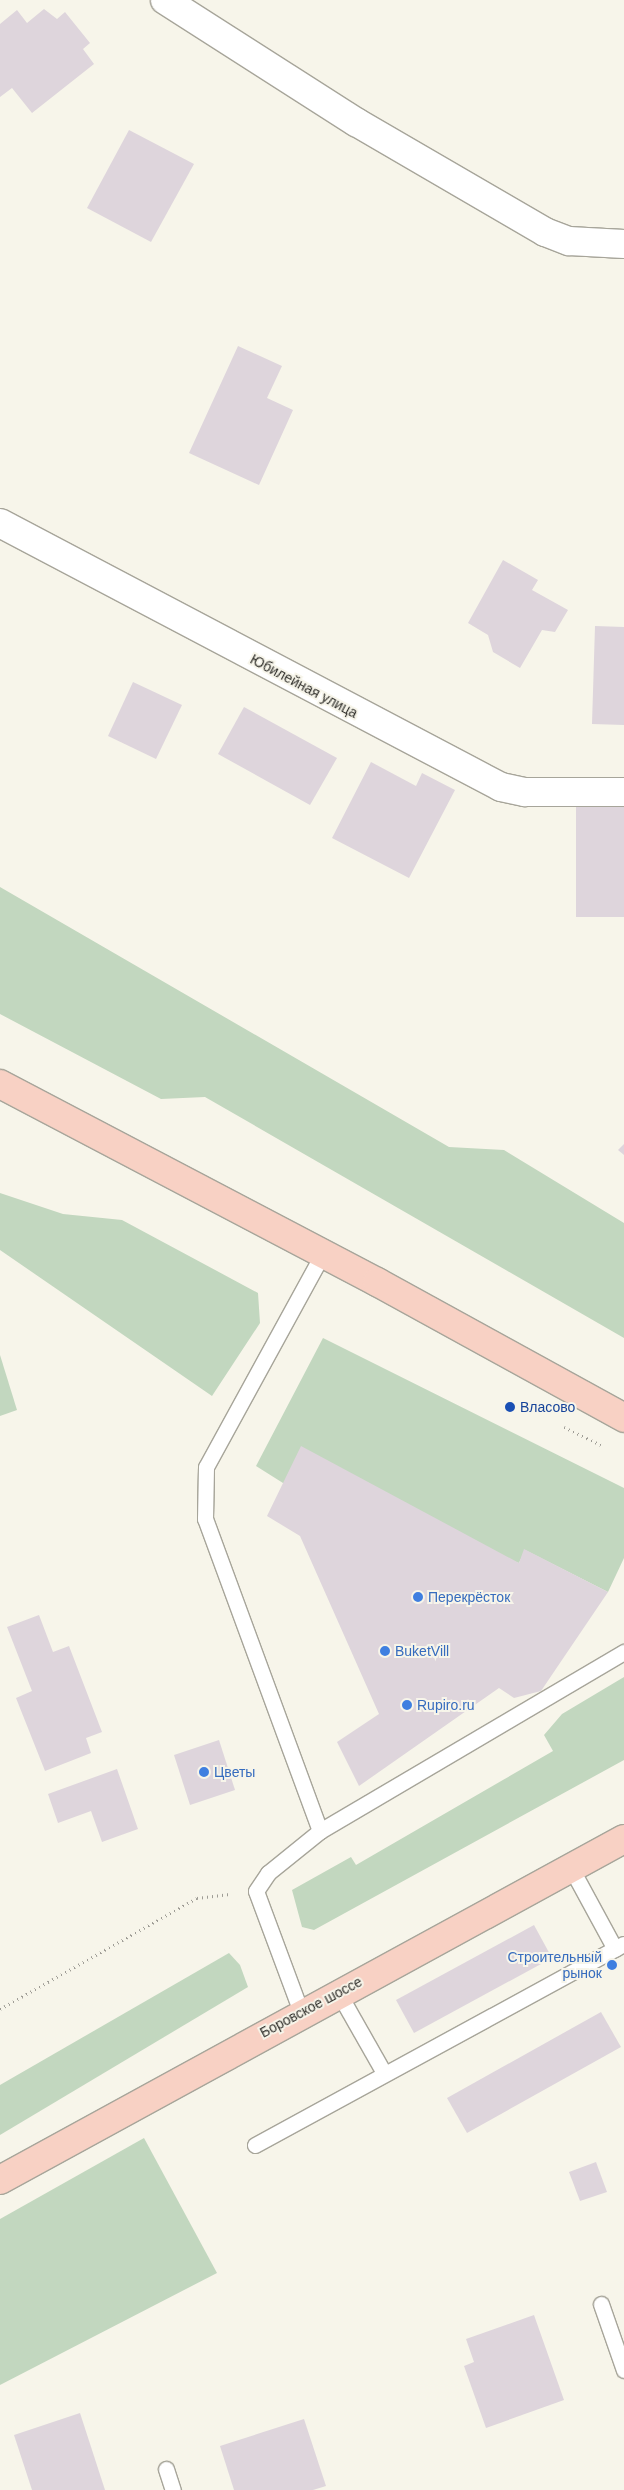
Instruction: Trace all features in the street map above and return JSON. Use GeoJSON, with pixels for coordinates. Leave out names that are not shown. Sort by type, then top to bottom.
{"type":"FeatureCollection","features":[{"type":"Feature","properties":{"kind":"main road"},"geometry":{"type":"LineString","coordinates":[[0,1084],[324,1253],[624,1418]]}},
{"type":"Feature","properties":{"kind":"main road","name":"Боровское шоссе"},"geometry":{"type":"LineString","coordinates":[[0,2180],[301,2012],[624,1839]]}},
{"type":"Feature","properties":{"kind":"street"},"geometry":{"type":"LineString","coordinates":[[165,0],[356,122],[545,232],[569,241],[624,244]]}},
{"type":"Feature","properties":{"kind":"street","name":"Юбилейная улица"},"geometry":{"type":"LineString","coordinates":[[0,523],[501,788],[525,792],[624,792]]}},
{"type":"Feature","properties":{"kind":"lane"},"geometry":{"type":"LineString","coordinates":[[320,1831],[205,1519],[206,1467],[324,1253]]}},
{"type":"Feature","properties":{"kind":"lane"},"geometry":{"type":"LineString","coordinates":[[301,2012],[256,1891],[268,1873],[320,1831],[624,1652]]}},
{"type":"Feature","properties":{"kind":"lane"},"geometry":{"type":"LineString","coordinates":[[255,2146],[384,2073],[619,1947],[572,1868]]}},
{"type":"Feature","properties":{"kind":"lane"},"geometry":{"type":"LineString","coordinates":[[338,1992],[384,2073]]}},
{"type":"Feature","properties":{"kind":"lane"},"geometry":{"type":"LineString","coordinates":[[601,2304],[624,2370]]}},
{"type":"Feature","properties":{"kind":"lane"},"geometry":{"type":"LineString","coordinates":[[166,2469],[173,2490]]}},
{"type":"Feature","properties":{"kind":"path"},"geometry":{"type":"LineString","coordinates":[[0,2010],[197,1898],[256,1891]]}},
{"type":"Feature","properties":{"kind":"green space"},"geometry":{"type":"Polygon","coordinates":[[[0,887],[449,1147],[504,1150],[624,1223],[624,1338],[205,1097],[161,1099],[0,1014],[0,887]]]}},
{"type":"Feature","properties":{"kind":"green space"},"geometry":{"type":"Polygon","coordinates":[[[0,1193],[63,1214],[122,1220],[258,1293],[260,1323],[212,1396],[0,1250],[0,1193]]]}},
{"type":"Feature","properties":{"kind":"green space"},"geometry":{"type":"Polygon","coordinates":[[[323,1338],[624,1488],[624,1558],[608,1592],[525,1550],[519,1563],[283,1483],[256,1466],[323,1338]]]}},
{"type":"Feature","properties":{"kind":"green space"},"geometry":{"type":"Polygon","coordinates":[[[0,1355],[17,1410],[0,1416],[0,1355]]]}},
{"type":"Feature","properties":{"kind":"green space"},"geometry":{"type":"Polygon","coordinates":[[[624,1677],[624,1760],[314,1930],[302,1927],[292,1890],[351,1857],[356,1865],[553,1751],[544,1735],[562,1714],[624,1677]]]}},
{"type":"Feature","properties":{"kind":"green space"},"geometry":{"type":"Polygon","coordinates":[[[229,1953],[240,1965],[248,1987],[0,2135],[0,2085],[229,1953]]]}},
{"type":"Feature","properties":{"kind":"green space"},"geometry":{"type":"Polygon","coordinates":[[[144,2138],[217,2273],[0,2385],[0,2219],[144,2138]]]}},
{"type":"Feature","properties":{"kind":"building"},"geometry":{"type":"Polygon","coordinates":[[[44,9],[57,19],[65,12],[90,43],[83,49],[94,64],[32,113],[12,88],[0,97],[0,24],[17,10],[27,23],[44,9]]]}},
{"type":"Feature","properties":{"kind":"building"},"geometry":{"type":"Polygon","coordinates":[[[129,130],[194,164],[151,242],[87,208],[129,130]]]}},
{"type":"Feature","properties":{"kind":"building"},"geometry":{"type":"Polygon","coordinates":[[[238,346],[282,366],[267,398],[293,410],[259,485],[189,453],[238,346]]]}},
{"type":"Feature","properties":{"kind":"building"},"geometry":{"type":"Polygon","coordinates":[[[503,560],[538,580],[532,590],[568,610],[555,632],[542,630],[520,668],[493,652],[488,635],[468,623],[503,560]]]}},
{"type":"Feature","properties":{"kind":"building"},"geometry":{"type":"Polygon","coordinates":[[[595,626],[624,627],[624,725],[592,724],[595,626]]]}},
{"type":"Feature","properties":{"kind":"building"},"geometry":{"type":"Polygon","coordinates":[[[133,682],[182,705],[156,759],[108,736],[133,682]]]}},
{"type":"Feature","properties":{"kind":"building"},"geometry":{"type":"Polygon","coordinates":[[[244,707],[337,758],[310,805],[218,754],[244,707]]]}},
{"type":"Feature","properties":{"kind":"building"},"geometry":{"type":"Polygon","coordinates":[[[371,762],[416,786],[422,773],[455,790],[409,878],[332,838],[371,762]]]}},
{"type":"Feature","properties":{"kind":"building"},"geometry":{"type":"Polygon","coordinates":[[[576,802],[624,802],[624,917],[576,917],[576,802]]]}},
{"type":"Feature","properties":{"kind":"building"},"geometry":{"type":"Polygon","coordinates":[[[624,1144],[624,1155],[618,1150],[624,1144]]]}},
{"type":"Feature","properties":{"kind":"building"},"geometry":{"type":"Polygon","coordinates":[[[301,1446],[519,1563],[524,1549],[608,1592],[541,1691],[514,1698],[499,1688],[359,1786],[337,1742],[379,1714],[300,1536],[267,1516],[301,1446]]]}},
{"type":"Feature","properties":{"kind":"building"},"geometry":{"type":"Polygon","coordinates":[[[39,1615],[53,1652],[69,1646],[102,1732],[86,1738],[91,1753],[45,1771],[16,1698],[32,1691],[7,1627],[39,1615]]]}},
{"type":"Feature","properties":{"kind":"building"},"geometry":{"type":"Polygon","coordinates":[[[219,1740],[235,1790],[190,1805],[174,1755],[219,1740]]]}},
{"type":"Feature","properties":{"kind":"building"},"geometry":{"type":"Polygon","coordinates":[[[117,1769],[138,1829],[102,1842],[91,1811],[58,1823],[48,1794],[117,1769]]]}},
{"type":"Feature","properties":{"kind":"building"},"geometry":{"type":"Polygon","coordinates":[[[534,1925],[552,1958],[414,2033],[396,2000],[534,1925]]]}},
{"type":"Feature","properties":{"kind":"building"},"geometry":{"type":"Polygon","coordinates":[[[601,2012],[621,2047],[467,2133],[447,2098],[601,2012]]]}},
{"type":"Feature","properties":{"kind":"building"},"geometry":{"type":"Polygon","coordinates":[[[596,2162],[607,2192],[580,2201],[569,2172],[596,2162]]]}},
{"type":"Feature","properties":{"kind":"building"},"geometry":{"type":"Polygon","coordinates":[[[534,2315],[564,2400],[486,2428],[464,2366],[474,2362],[466,2339],[534,2315]]]}},
{"type":"Feature","properties":{"kind":"building"},"geometry":{"type":"Polygon","coordinates":[[[80,2413],[105,2490],[32,2490],[14,2435],[80,2413]]]}},
{"type":"Feature","properties":{"kind":"building"},"geometry":{"type":"Polygon","coordinates":[[[304,2419],[326,2486],[313,2490],[234,2490],[220,2446],[304,2419]]]}},
{"type":"Feature","properties":{"kind":"place","name":"Власово"},"geometry":{"type":"Point","coordinates":[510,1407]}},
{"type":"Feature","properties":{"kind":"place","name":"Перекрёсток"},"geometry":{"type":"Point","coordinates":[418,1597]}},
{"type":"Feature","properties":{"kind":"place","name":"BuketVill"},"geometry":{"type":"Point","coordinates":[385,1651]}},
{"type":"Feature","properties":{"kind":"place","name":"Rupiro.ru"},"geometry":{"type":"Point","coordinates":[407,1705]}},
{"type":"Feature","properties":{"kind":"place","name":"Цветы"},"geometry":{"type":"Point","coordinates":[204,1772]}},
{"type":"Feature","properties":{"kind":"place","name":"Строительный рынок"},"geometry":{"type":"Point","coordinates":[612,1965]}}]}
